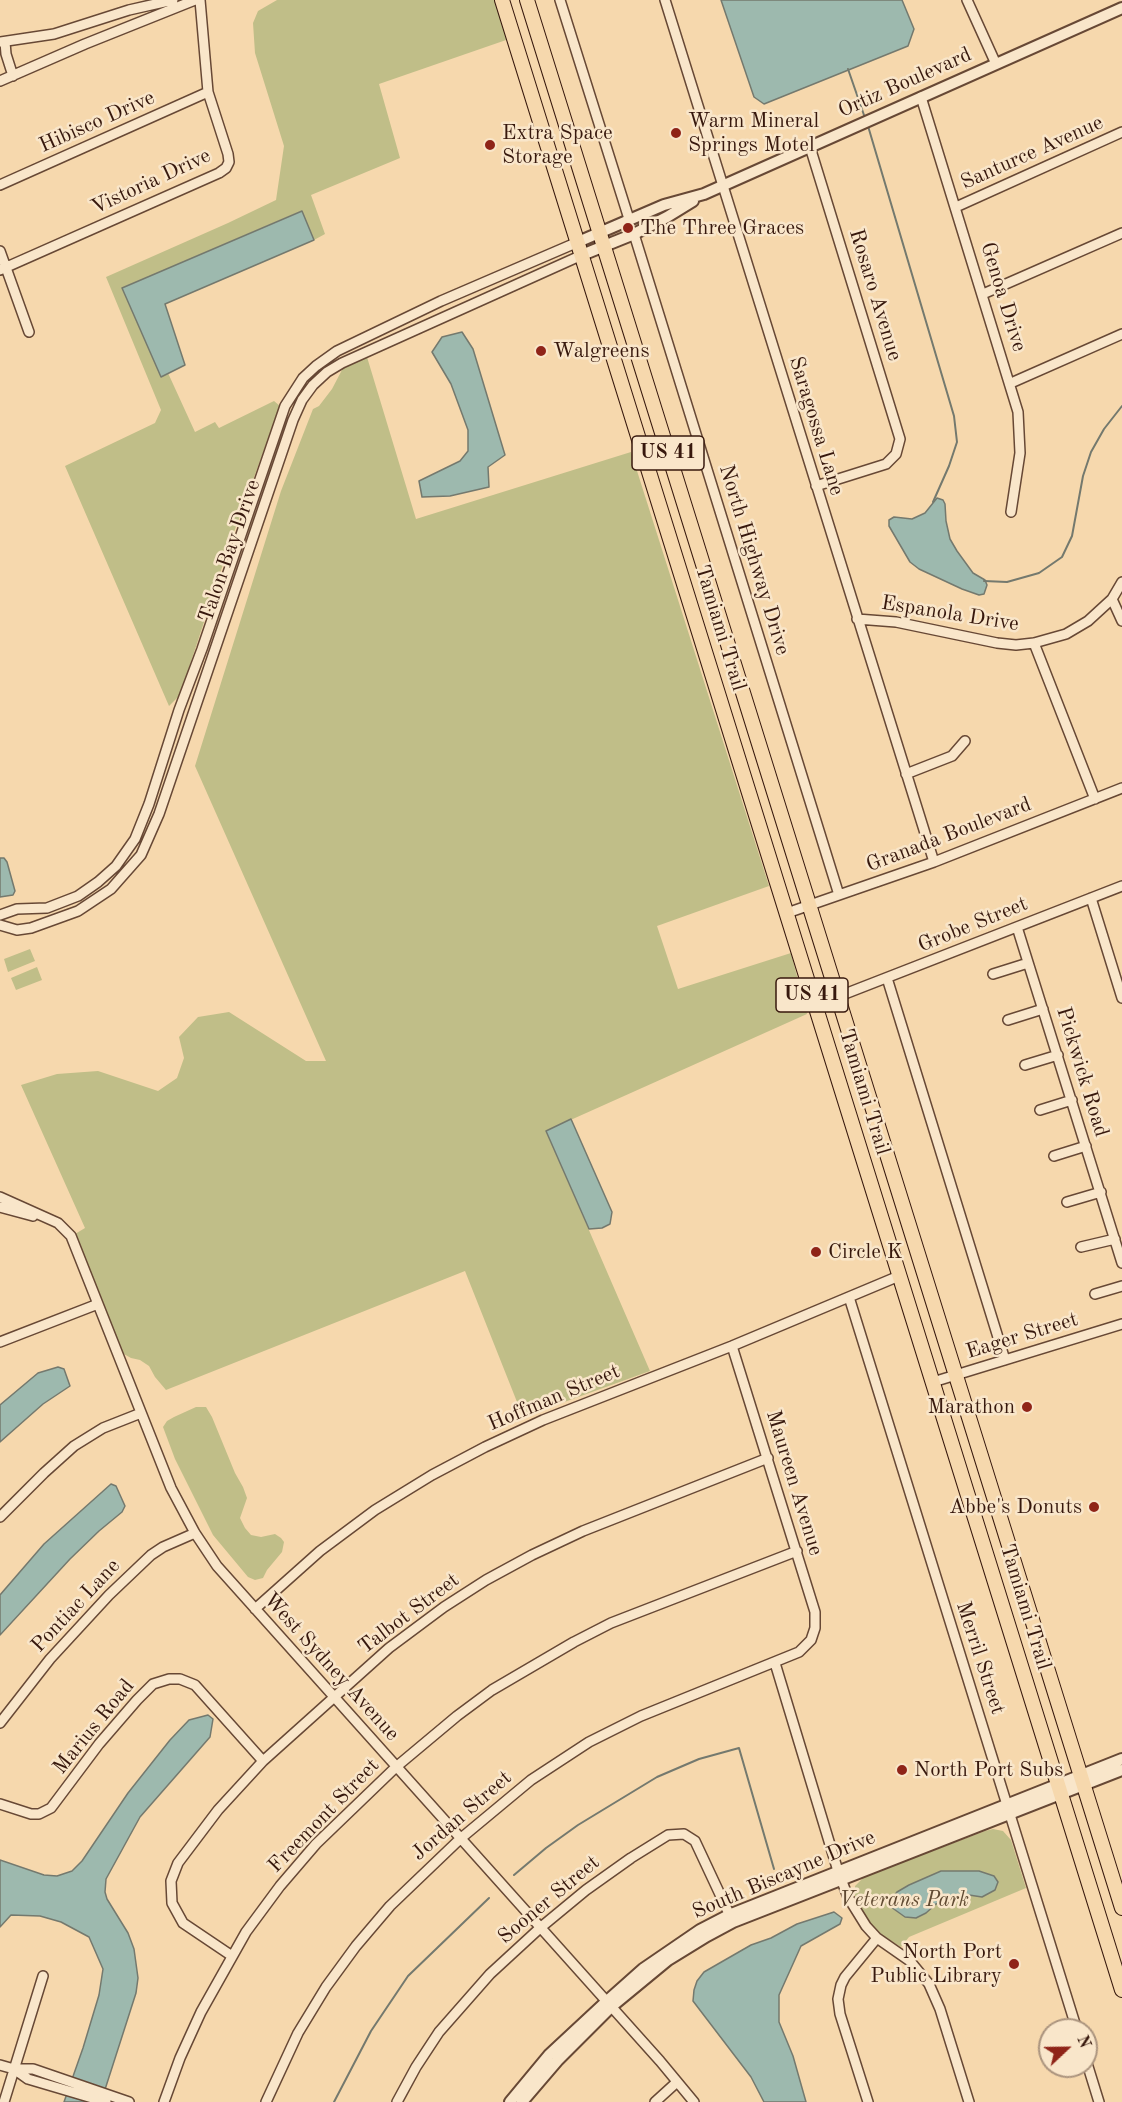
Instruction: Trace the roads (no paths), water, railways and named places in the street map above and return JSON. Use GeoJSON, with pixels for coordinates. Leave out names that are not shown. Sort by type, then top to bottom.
{"type":"FeatureCollection","features":[{"type":"Feature","properties":{"kind":"main road","name":"Tamiami Trail"},"geometry":{"type":"LineString","coordinates":[[502,0],[1122,1990]]}},
{"type":"Feature","properties":{"kind":"main road","name":"Tamiami Trail"},"geometry":{"type":"LineString","coordinates":[[527,0],[1122,1908]]}},
{"type":"Feature","properties":{"kind":"street"},"geometry":{"type":"LineString","coordinates":[[13,76],[3,42],[54,34],[118,13],[173,0]]}},
{"type":"Feature","properties":{"kind":"street"},"geometry":{"type":"LineString","coordinates":[[0,81],[195,0]]}},
{"type":"Feature","properties":{"kind":"street","name":"Vistoria Drive"},"geometry":{"type":"LineString","coordinates":[[3,269],[225,170],[229,157],[208,92],[200,0]]}},
{"type":"Feature","properties":{"kind":"street"},"geometry":{"type":"LineString","coordinates":[[560,0],[629,219]]}},
{"type":"Feature","properties":{"kind":"street","name":"Saragossa Lane"},"geometry":{"type":"LineString","coordinates":[[665,0],[934,862]]}},
{"type":"Feature","properties":{"kind":"street"},"geometry":{"type":"LineString","coordinates":[[968,0],[996,64]]}},
{"type":"Feature","properties":{"kind":"street","name":"Ortiz Boulevard"},"geometry":{"type":"LineString","coordinates":[[580,249],[600,233],[629,219],[664,205],[704,194],[1122,8]]}},
{"type":"Feature","properties":{"kind":"street","name":"Hibisco Drive"},"geometry":{"type":"LineString","coordinates":[[0,185],[208,92]]}},
{"type":"Feature","properties":{"kind":"street","name":"Genoa Drive"},"geometry":{"type":"LineString","coordinates":[[921,97],[1011,383],[1018,412],[1020,453],[1011,512]]}},
{"type":"Feature","properties":{"kind":"street","name":"Santurce Avenue"},"geometry":{"type":"LineString","coordinates":[[956,207],[1122,132]]}},
{"type":"Feature","properties":{"kind":"street","name":"Rosaro Avenue"},"geometry":{"type":"LineString","coordinates":[[810,147],[899,432],[900,445],[896,454],[884,465],[816,486]]}},
{"type":"Feature","properties":{"kind":"street","name":"Ortiz Boulevard"},"geometry":{"type":"LineString","coordinates":[[580,249],[604,247],[634,234],[667,218],[704,194]]}},
{"type":"Feature","properties":{"kind":"street"},"geometry":{"type":"LineString","coordinates":[[983,294],[1122,233]]}},
{"type":"Feature","properties":{"kind":"street","name":"North Highway Drive"},"geometry":{"type":"LineString","coordinates":[[634,234],[839,895]]}},
{"type":"Feature","properties":{"kind":"street","name":"Talon Bay Drive"},"geometry":{"type":"LineString","coordinates":[[0,915],[17,909],[54,906],[71,899],[98,882],[116,866],[135,839],[285,406],[298,383],[315,366],[338,351],[441,301],[580,249]]}},
{"type":"Feature","properties":{"kind":"street","name":"Talon Bay Drive"},"geometry":{"type":"LineString","coordinates":[[0,925],[21,930],[40,926],[78,910],[101,897],[127,873],[146,847],[163,804],[293,420],[308,392],[327,372],[342,363],[580,249]]}},
{"type":"Feature","properties":{"kind":"street"},"geometry":{"type":"LineString","coordinates":[[0,252],[3,269],[29,333]]}},
{"type":"Feature","properties":{"kind":"street"},"geometry":{"type":"LineString","coordinates":[[1011,383],[1122,334]]}},
{"type":"Feature","properties":{"kind":"street","name":"Espanola Drive"},"geometry":{"type":"LineString","coordinates":[[857,619],[896,622],[997,644],[1034,643],[1058,637],[1088,621],[1112,599],[1122,582]]}},
{"type":"Feature","properties":{"kind":"street"},"geometry":{"type":"LineString","coordinates":[[1112,599],[1122,621]]}},
{"type":"Feature","properties":{"kind":"street"},"geometry":{"type":"LineString","coordinates":[[1034,643],[1095,799]]}},
{"type":"Feature","properties":{"kind":"street"},"geometry":{"type":"LineString","coordinates":[[906,774],[952,756],[965,741]]}},
{"type":"Feature","properties":{"kind":"street","name":"Granada Boulevard"},"geometry":{"type":"LineString","coordinates":[[787,913],[934,862],[1122,788]]}},
{"type":"Feature","properties":{"kind":"street","name":"Grobe Street"},"geometry":{"type":"LineString","coordinates":[[837,997],[1122,886]]}},
{"type":"Feature","properties":{"kind":"street"},"geometry":{"type":"LineString","coordinates":[[1091,897],[1122,998]]}},
{"type":"Feature","properties":{"kind":"street"},"geometry":{"type":"LineString","coordinates":[[37,909],[40,926]]}},
{"type":"Feature","properties":{"kind":"street"},"geometry":{"type":"LineString","coordinates":[[10,912],[12,929]]}},
{"type":"Feature","properties":{"kind":"street","name":"Pickwick Road"},"geometry":{"type":"LineString","coordinates":[[1017,927],[1122,1263]]}},
{"type":"Feature","properties":{"kind":"street"},"geometry":{"type":"LineString","coordinates":[[993,974],[1028,963]]}},
{"type":"Feature","properties":{"kind":"street"},"geometry":{"type":"LineString","coordinates":[[887,978],[1005,1360]]}},
{"type":"Feature","properties":{"kind":"street"},"geometry":{"type":"LineString","coordinates":[[1008,1020],[1043,1009]]}},
{"type":"Feature","properties":{"kind":"street"},"geometry":{"type":"LineString","coordinates":[[1025,1065],[1058,1055]]}},
{"type":"Feature","properties":{"kind":"street"},"geometry":{"type":"LineString","coordinates":[[1040,1110],[1072,1100]]}},
{"type":"Feature","properties":{"kind":"street"},"geometry":{"type":"LineString","coordinates":[[1054,1156],[1086,1146]]}},
{"type":"Feature","properties":{"kind":"street"},"geometry":{"type":"LineString","coordinates":[[1068,1202],[1101,1192]]}},
{"type":"Feature","properties":{"kind":"street"},"geometry":{"type":"LineString","coordinates":[[0,1197],[45,1218]]}},
{"type":"Feature","properties":{"kind":"street"},"geometry":{"type":"LineString","coordinates":[[0,1207],[45,1218]]}},
{"type":"Feature","properties":{"kind":"street","name":"West Sydney Avenue"},"geometry":{"type":"LineString","coordinates":[[45,1218],[58,1223],[71,1236],[171,1488],[195,1533],[217,1566],[693,2102]]}},
{"type":"Feature","properties":{"kind":"street"},"geometry":{"type":"LineString","coordinates":[[1081,1247],[1114,1239]]}},
{"type":"Feature","properties":{"kind":"street","name":"Hoffman Street"},"geometry":{"type":"LineString","coordinates":[[255,1609],[347,1530],[432,1475],[484,1447],[543,1420],[732,1346],[899,1276]]}},
{"type":"Feature","properties":{"kind":"street"},"geometry":{"type":"LineString","coordinates":[[1095,1294],[1122,1286]]}},
{"type":"Feature","properties":{"kind":"street","name":"Merril Street"},"geometry":{"type":"LineString","coordinates":[[849,1297],[1073,2018]]}},
{"type":"Feature","properties":{"kind":"street"},"geometry":{"type":"LineString","coordinates":[[0,1342],[98,1304]]}},
{"type":"Feature","properties":{"kind":"street","name":"Eager Street"},"geometry":{"type":"LineString","coordinates":[[933,1382],[1122,1324]]}},
{"type":"Feature","properties":{"kind":"street","name":"Maureen Avenue"},"geometry":{"type":"LineString","coordinates":[[732,1346],[815,1612],[814,1632]]}},
{"type":"Feature","properties":{"kind":"street"},"geometry":{"type":"LineString","coordinates":[[0,1517],[74,1446],[103,1428],[141,1413]]}},
{"type":"Feature","properties":{"kind":"street","name":"Talbot Street"},"geometry":{"type":"LineString","coordinates":[[232,1956],[183,1923],[172,1904],[171,1881],[175,1868],[218,1810],[262,1761],[333,1696],[419,1624],[464,1593],[510,1567],[584,1531],[768,1458]]}},
{"type":"Feature","properties":{"kind":"street","name":"Pontiac Lane"},"geometry":{"type":"LineString","coordinates":[[0,1723],[50,1659],[108,1595],[151,1555],[195,1533]]}},
{"type":"Feature","properties":{"kind":"street","name":"Freemont Street"},"geometry":{"type":"LineString","coordinates":[[164,2102],[196,2022],[232,1956],[262,1910],[304,1858],[396,1767],[492,1690],[574,1642],[618,1621],[797,1551]]}},
{"type":"Feature","properties":{"kind":"street","name":"Jordan Street"},"geometry":{"type":"LineString","coordinates":[[266,2102],[298,2033],[326,1987],[352,1951],[390,1906],[460,1839],[531,1780],[589,1742],[641,1716],[799,1652],[811,1640],[814,1632]]}},
{"type":"Feature","properties":{"kind":"street"},"geometry":{"type":"LineString","coordinates":[[775,1663],[840,1875],[853,1906],[877,1938],[909,1961],[934,1992],[969,2102]]}},
{"type":"Feature","properties":{"kind":"street","name":"Marius Road"},"geometry":{"type":"LineString","coordinates":[[0,1804],[31,1814],[39,1814],[51,1808],[99,1744],[136,1700],[153,1684],[169,1679],[180,1679],[195,1685],[262,1761]]}},
{"type":"Feature","properties":{"kind":"street","name":"South Biscayne Drive"},"geometry":{"type":"LineString","coordinates":[[1083,1781],[1122,1759]]}},
{"type":"Feature","properties":{"kind":"street","name":"South Biscayne Drive"},"geometry":{"type":"LineString","coordinates":[[510,2102],[549,2055],[608,2005],[668,1960],[731,1919],[1009,1809],[1083,1781],[1122,1770]]}},
{"type":"Feature","properties":{"kind":"street","name":"Sooner Street"},"geometry":{"type":"LineString","coordinates":[[397,2102],[427,2050],[452,2016],[490,1974],[540,1928],[611,1871],[668,1836],[678,1833],[690,1837],[698,1846],[731,1919]]}},
{"type":"Feature","properties":{"kind":"street"},"geometry":{"type":"LineString","coordinates":[[868,2102],[840,2014],[838,1999],[845,1977],[877,1938]]}},
{"type":"Feature","properties":{"kind":"street"},"geometry":{"type":"LineString","coordinates":[[4,2102],[42,1976]]}},
{"type":"Feature","properties":{"kind":"street","name":"South Biscayne Drive"},"geometry":{"type":"LineString","coordinates":[[522,2102],[608,2005]]}},
{"type":"Feature","properties":{"kind":"street"},"geometry":{"type":"LineString","coordinates":[[0,2065],[14,2069],[33,2070],[55,2077],[104,2099]]}},
{"type":"Feature","properties":{"kind":"street"},"geometry":{"type":"LineString","coordinates":[[14,2069],[28,2079],[54,2087],[104,2099],[129,2102]]}},
{"type":"Feature","properties":{"kind":"street"},"geometry":{"type":"LineString","coordinates":[[1092,2078],[1099,2102]]}},
{"type":"Feature","properties":{"kind":"street"},"geometry":{"type":"LineString","coordinates":[[655,2102],[677,2082]]}},
{"type":"Feature","properties":{"kind":"waterway"},"geometry":{"type":"LineString","coordinates":[[848,69],[865,118]]}},
{"type":"Feature","properties":{"kind":"waterway"},"geometry":{"type":"LineString","coordinates":[[868,126],[954,416],[957,442],[933,502]]}},
{"type":"Feature","properties":{"kind":"waterway"},"geometry":{"type":"LineString","coordinates":[[984,581],[1007,582],[1039,573],[1062,557],[1072,536],[1083,476],[1091,452],[1104,429],[1122,406]]}},
{"type":"Feature","properties":{"kind":"waterway"},"geometry":{"type":"LineString","coordinates":[[514,1875],[578,1825],[657,1777],[699,1759],[739,1748],[774,1869]]}},
{"type":"Feature","properties":{"kind":"waterway"},"geometry":{"type":"LineString","coordinates":[[334,2102],[371,2031],[408,1976],[489,1898]]}},
{"type":"Feature","properties":{"kind":"place","name":"Warm Mineral Springs Motel"},"geometry":{"type":"Point","coordinates":[676,133]}},
{"type":"Feature","properties":{"kind":"place","name":"Extra Space Storage"},"geometry":{"type":"Point","coordinates":[490,145]}},
{"type":"Feature","properties":{"kind":"place","name":"The Three Graces"},"geometry":{"type":"Point","coordinates":[628,228]}},
{"type":"Feature","properties":{"kind":"place","name":"Walgreens"},"geometry":{"type":"Point","coordinates":[541,351]}},
{"type":"Feature","properties":{"kind":"place","name":"Circle K"},"geometry":{"type":"Point","coordinates":[816,1252]}},
{"type":"Feature","properties":{"kind":"place","name":"Marathon"},"geometry":{"type":"Point","coordinates":[1027,1407]}},
{"type":"Feature","properties":{"kind":"place","name":"Abbe's Donuts"},"geometry":{"type":"Point","coordinates":[1094,1507]}},
{"type":"Feature","properties":{"kind":"place","name":"North Port Subs"},"geometry":{"type":"Point","coordinates":[902,1770]}},
{"type":"Feature","properties":{"kind":"place","name":"North Port Public Library"},"geometry":{"type":"Point","coordinates":[1014,1964]}},
{"type":"Feature","properties":{"kind":"park label","name":"Veterans Park"},"geometry":{"type":"Point","coordinates":[904,1900]}}]}
